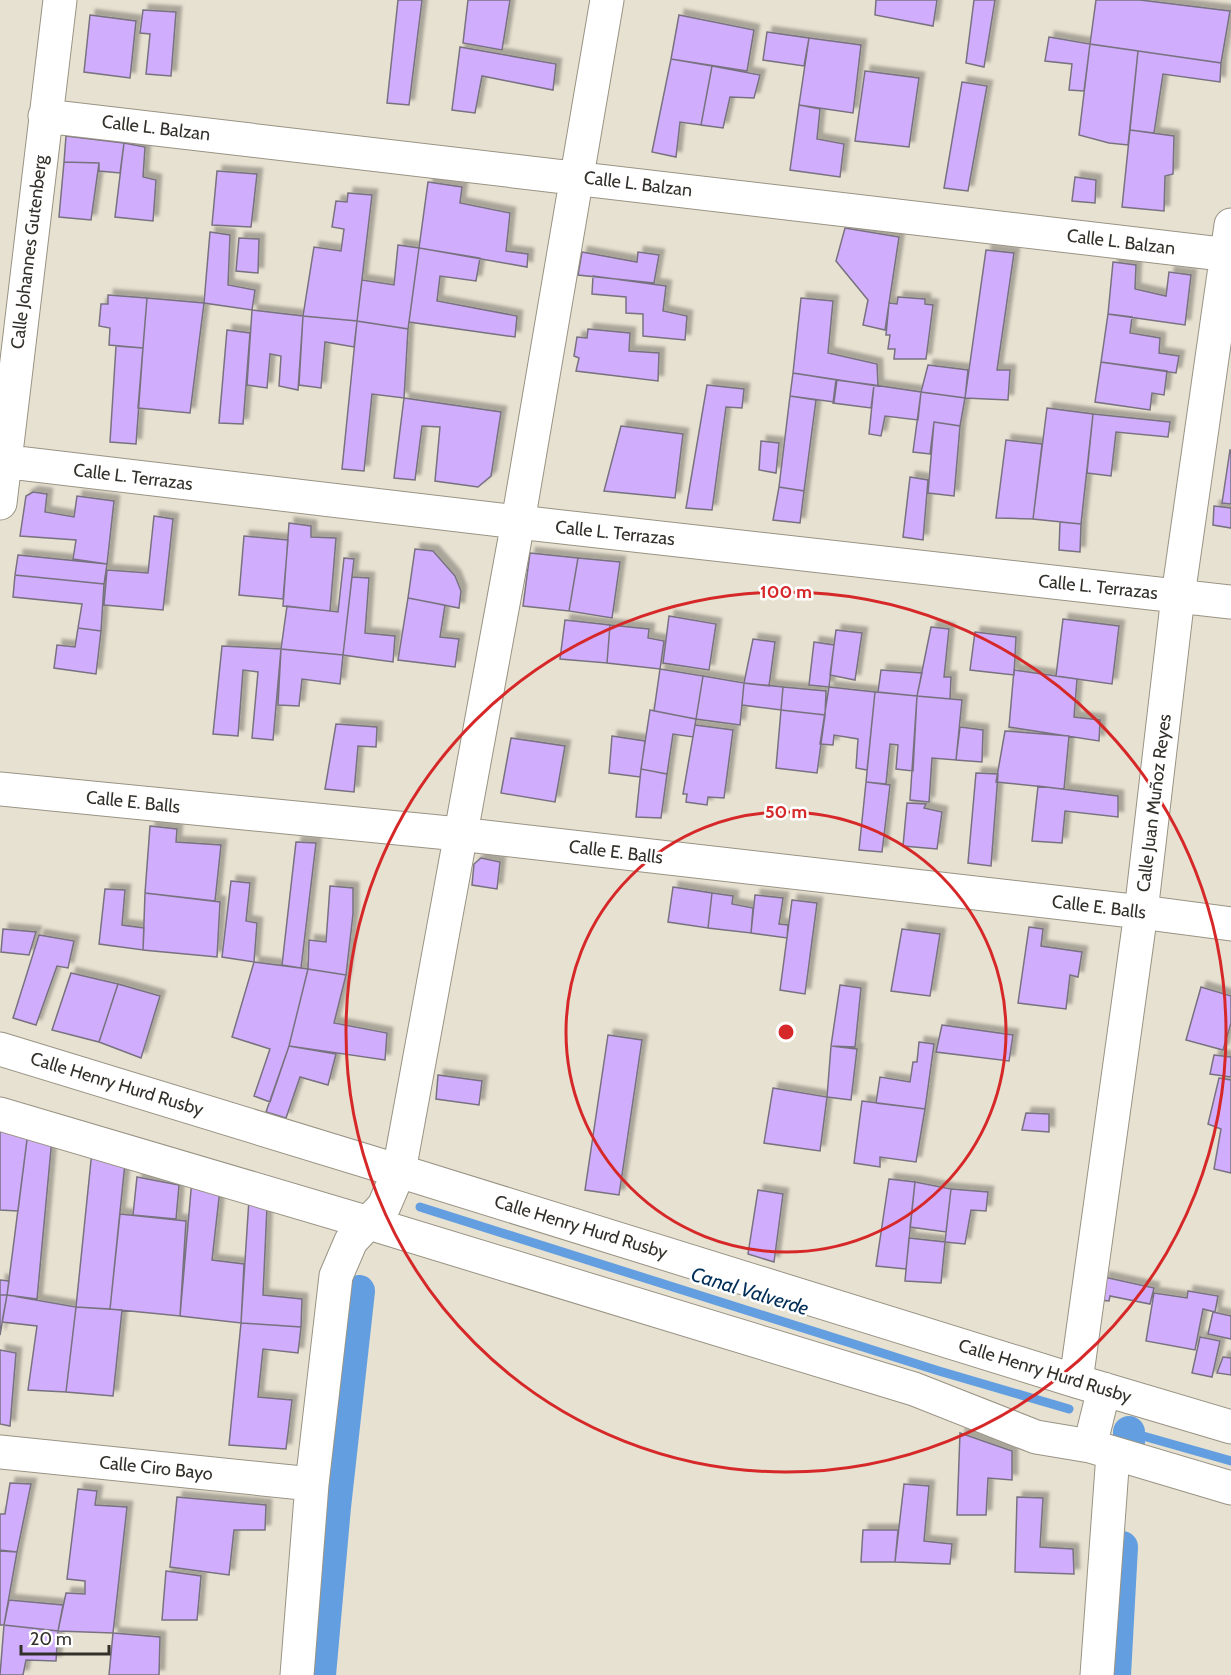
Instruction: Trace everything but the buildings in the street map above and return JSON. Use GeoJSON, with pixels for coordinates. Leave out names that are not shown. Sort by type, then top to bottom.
{"type":"FeatureCollection","features":[{"type":"Feature","properties":{"kind":"street","name":"Calle Johannes Gutenberg"},"geometry":{"type":"LineString","coordinates":[[0,503],[2,461],[60,0]]}},
{"type":"Feature","properties":{"kind":"street"},"geometry":{"type":"LineString","coordinates":[[297,1675],[312,1484],[336,1276],[351,1241],[384,1206],[399,1170],[518,522],[607,0]]}},
{"type":"Feature","properties":{"kind":"street","name":"Calle L. Balzan"},"geometry":{"type":"LineString","coordinates":[[45,116],[577,177],[1230,245]]}},
{"type":"Feature","properties":{"kind":"street","name":"Calle Juan Muñoz Reyes"},"geometry":{"type":"LineString","coordinates":[[1097,1675],[1101,1450],[1090,1385],[1141,912],[1179,596],[1230,245]]}},
{"type":"Feature","properties":{"kind":"street","name":"Calle L. Terrazas"},"geometry":{"type":"LineString","coordinates":[[2,461],[1231,602]]}},
{"type":"Feature","properties":{"kind":"street","name":"Calle E. Balls"},"geometry":{"type":"LineString","coordinates":[[0,789],[459,834],[1231,924]]}},
{"type":"Feature","properties":{"kind":"street","name":"Calle Henry Hurd Rusby"},"geometry":{"type":"LineString","coordinates":[[0,1049],[399,1170],[1090,1385],[1231,1426]]}},
{"type":"Feature","properties":{"kind":"street"},"geometry":{"type":"LineString","coordinates":[[0,1114],[369,1223],[914,1389],[1036,1437],[1101,1450],[1231,1488]]}},
{"type":"Feature","properties":{"kind":"street","name":"Calle Ciro Bayo"},"geometry":{"type":"LineString","coordinates":[[0,1452],[312,1484]]}},
{"type":"Feature","properties":{"kind":"waterway","name":"Canal Valverde"},"geometry":{"type":"LineString","coordinates":[[420,1207],[939,1371],[1069,1409]]}},
{"type":"Feature","properties":{"kind":"waterway"},"geometry":{"type":"LineString","coordinates":[[320,1675],[335,1507],[359,1291]]}},
{"type":"Feature","properties":{"kind":"waterway","name":"Canal Valverde"},"geometry":{"type":"LineString","coordinates":[[1129,1432],[1231,1461]]}},
{"type":"Feature","properties":{"kind":"waterway"},"geometry":{"type":"LineString","coordinates":[[1129,1432],[1129,1442]]}},
{"type":"Feature","properties":{"kind":"waterway"},"geometry":{"type":"LineString","coordinates":[[1115,1675],[1122,1547]]}}]}
